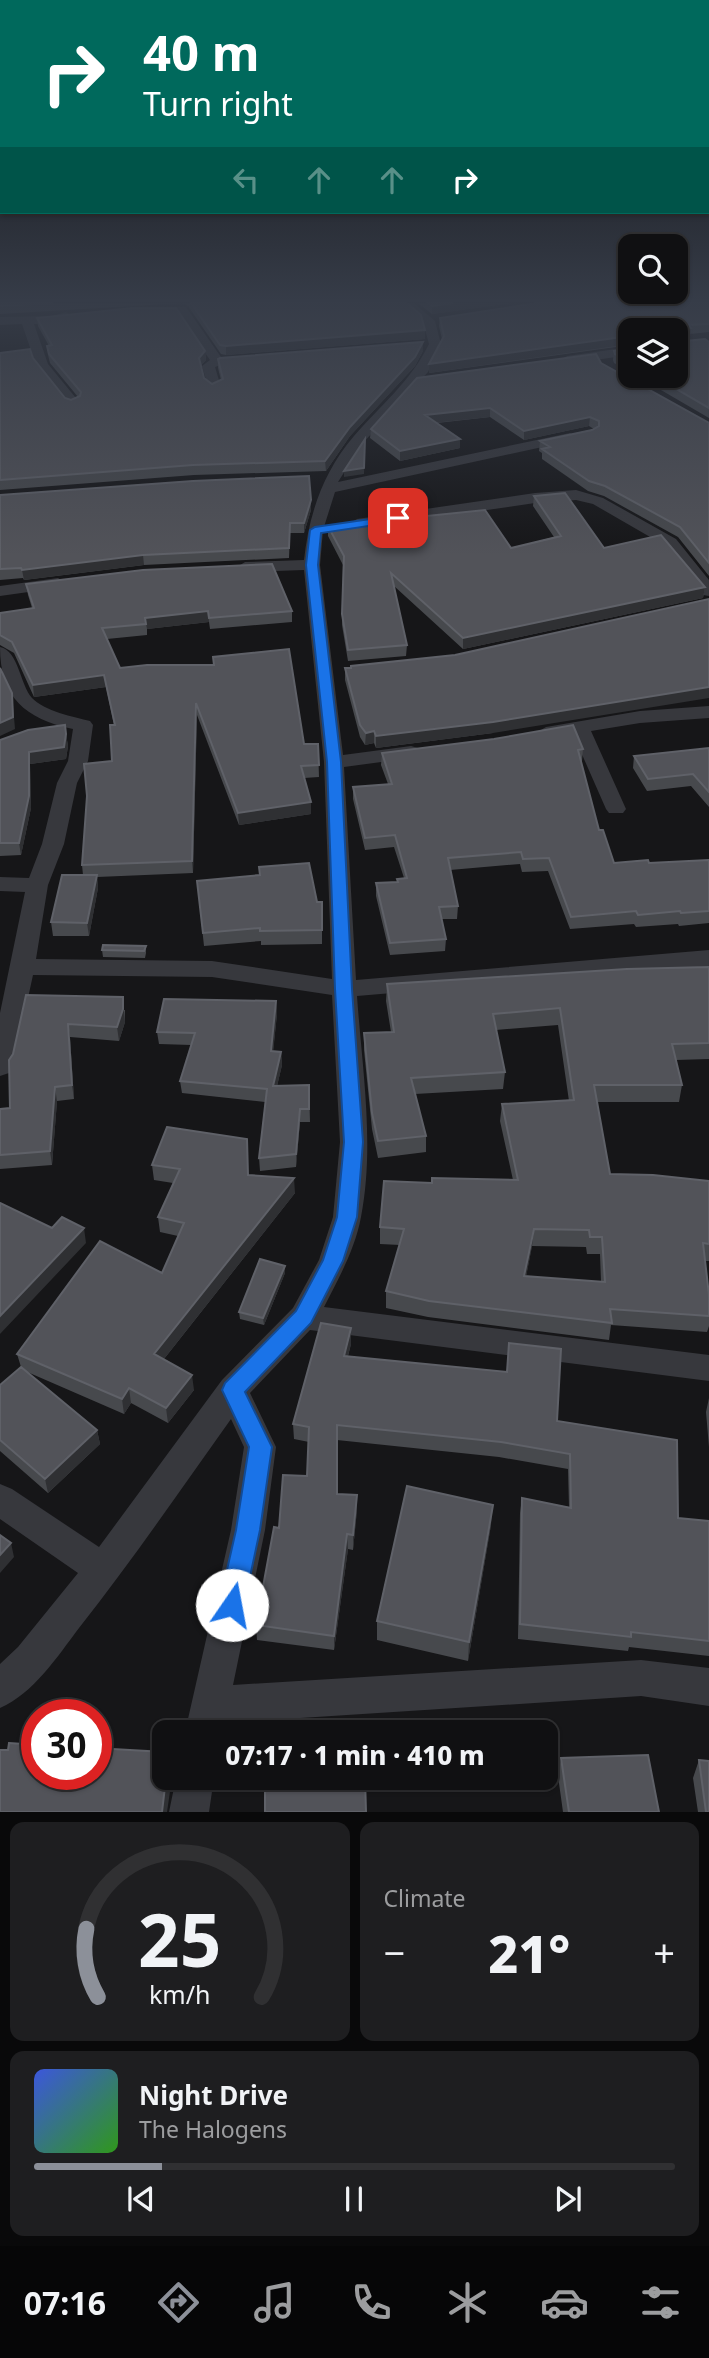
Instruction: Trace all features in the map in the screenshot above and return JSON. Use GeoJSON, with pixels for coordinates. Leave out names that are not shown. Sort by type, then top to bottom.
{"type":"FeatureCollection","features":[{"type":"Feature","properties":{"kind":"street"},"geometry":{"type":"LineString","coordinates":[[61,388],[73,402]]}},
{"type":"Feature","properties":{"kind":"street"},"geometry":{"type":"LineString","coordinates":[[0,1689],[31,1660],[103,1570],[233,1390],[304,1317],[333,1261],[347,1217],[354,1142],[334,762],[312,565],[329,528],[327,482],[357,441],[405,388]]}},
{"type":"Feature","properties":{"kind":"street"},"geometry":{"type":"LineString","coordinates":[[327,482],[590,433]]}},
{"type":"Feature","properties":{"kind":"street"},"geometry":{"type":"LineString","coordinates":[[329,528],[562,494],[582,496],[598,501],[670,542],[709,590]]}},
{"type":"Feature","properties":{"kind":"street"},"geometry":{"type":"LineString","coordinates":[[233,568],[312,565]]}},
{"type":"Feature","properties":{"kind":"street"},"geometry":{"type":"LineString","coordinates":[[0,591],[77,580]]}},
{"type":"Feature","properties":{"kind":"street"},"geometry":{"type":"LineString","coordinates":[[0,652],[25,702],[59,720],[83,725],[78,761],[66,783],[67,792],[53,844],[37,885],[23,967],[0,1067]]}},
{"type":"Feature","properties":{"kind":"street"},"geometry":{"type":"LineString","coordinates":[[322,672],[348,670]]}},
{"type":"Feature","properties":{"kind":"street"},"geometry":{"type":"LineString","coordinates":[[532,736],[640,717],[709,712]]}},
{"type":"Feature","properties":{"kind":"street"},"geometry":{"type":"LineString","coordinates":[[36,730],[59,720]]}},
{"type":"Feature","properties":{"kind":"street"},"geometry":{"type":"LineString","coordinates":[[580,728],[616,809]]}},
{"type":"Feature","properties":{"kind":"street"},"geometry":{"type":"LineString","coordinates":[[334,762],[427,750]]}},
{"type":"Feature","properties":{"kind":"street"},"geometry":{"type":"LineString","coordinates":[[0,884],[37,885]]}},
{"type":"Feature","properties":{"kind":"street"},"geometry":{"type":"LineString","coordinates":[[23,967],[212,969],[344,989],[709,957]]}},
{"type":"Feature","properties":{"kind":"street"},"geometry":{"type":"LineString","coordinates":[[304,1317],[709,1368]]}},
{"type":"Feature","properties":{"kind":"street"},"geometry":{"type":"LineString","coordinates":[[233,1390],[260,1447],[248,1530],[207,1719],[640,1678],[709,1687]]}},
{"type":"Feature","properties":{"kind":"street"},"geometry":{"type":"LineString","coordinates":[[0,1500],[103,1570]]}},
{"type":"Feature","properties":{"kind":"street"},"geometry":{"type":"LineString","coordinates":[[189,1812],[193,1790]]}},
{"type":"Feature","properties":{"kind":"building"},"geometry":{"type":"Polygon","coordinates":[[[0,388],[57,388],[65,398],[71,400],[80,396],[81,392],[77,388],[387,388],[350,427],[325,461],[193,465],[0,480],[0,388]]]}},
{"type":"Feature","properties":{"kind":"building"},"geometry":{"type":"Polygon","coordinates":[[[408,388],[646,388],[709,423],[709,563],[680,527],[605,486],[589,481],[542,449],[550,447],[540,441],[592,430],[599,426],[599,421],[590,417],[524,431],[490,408],[425,415],[460,439],[400,451],[371,429],[408,388]]]}},
{"type":"Feature","properties":{"kind":"building"},"geometry":{"type":"Polygon","coordinates":[[[675,388],[688,388],[709,388],[709,408],[675,388]]]}},
{"type":"Feature","properties":{"kind":"building"},"geometry":{"type":"Polygon","coordinates":[[[365,439],[364,468],[344,471],[365,439]]]}},
{"type":"Feature","properties":{"kind":"building"},"geometry":{"type":"Polygon","coordinates":[[[309,476],[311,500],[304,523],[290,523],[289,548],[143,555],[22,570],[0,569],[0,495],[193,481],[309,476]]]}},
{"type":"Feature","properties":{"kind":"building"},"geometry":{"type":"Polygon","coordinates":[[[565,493],[604,548],[661,535],[705,587],[463,638],[391,573],[407,645],[348,650],[342,614],[344,556],[328,526],[485,510],[511,548],[561,536],[534,496],[565,493]]]}},
{"type":"Feature","properties":{"kind":"building"},"geometry":{"type":"Polygon","coordinates":[[[272,564],[292,611],[209,618],[208,611],[145,618],[146,624],[102,628],[120,668],[147,665],[214,665],[213,657],[289,649],[304,744],[318,744],[319,765],[301,766],[311,802],[238,813],[196,703],[192,861],[82,865],[87,796],[84,764],[112,761],[110,725],[115,725],[104,675],[33,685],[12,642],[0,635],[0,613],[34,608],[26,584],[143,570],[272,564]]]}},
{"type":"Feature","properties":{"kind":"building"},"geometry":{"type":"Polygon","coordinates":[[[709,599],[709,687],[493,722],[376,736],[374,731],[366,733],[360,725],[345,668],[455,655],[709,599]]]}},
{"type":"Feature","properties":{"kind":"building"},"geometry":{"type":"Polygon","coordinates":[[[0,668],[12,693],[13,717],[0,723],[0,668]]]}},
{"type":"Feature","properties":{"kind":"building"},"geometry":{"type":"Polygon","coordinates":[[[65,725],[64,747],[29,752],[29,796],[19,843],[0,843],[0,740],[28,730],[65,725]]]}},
{"type":"Feature","properties":{"kind":"building"},"geometry":{"type":"Polygon","coordinates":[[[573,725],[583,749],[578,750],[599,830],[603,830],[614,863],[709,860],[709,911],[638,915],[636,911],[571,917],[549,858],[523,859],[521,852],[448,858],[458,906],[439,907],[446,939],[390,943],[376,883],[398,882],[397,879],[407,878],[395,835],[365,838],[353,787],[392,784],[382,753],[494,739],[573,725]]]}},
{"type":"Feature","properties":{"kind":"building"},"geometry":{"type":"Polygon","coordinates":[[[709,748],[709,792],[693,774],[648,779],[634,756],[709,748]]]}},
{"type":"Feature","properties":{"kind":"building"},"geometry":{"type":"Polygon","coordinates":[[[309,863],[317,902],[322,902],[322,930],[260,931],[260,928],[203,933],[197,881],[260,875],[259,867],[309,863]]]}},
{"type":"Feature","properties":{"kind":"building"},"geometry":{"type":"Polygon","coordinates":[[[62,875],[97,875],[87,923],[51,922],[62,875]]]}},
{"type":"Feature","properties":{"kind":"building"},"geometry":{"type":"Polygon","coordinates":[[[103,945],[146,946],[144,951],[102,950],[103,945]]]}},
{"type":"Feature","properties":{"kind":"building"},"geometry":{"type":"Polygon","coordinates":[[[709,967],[709,1043],[672,1044],[682,1085],[594,1085],[610,1174],[709,1181],[709,1244],[703,1243],[709,1316],[610,1309],[612,1323],[429,1301],[386,1291],[404,1229],[380,1227],[384,1181],[432,1183],[432,1178],[518,1180],[502,1104],[574,1100],[560,1008],[493,1014],[505,1072],[411,1078],[426,1136],[378,1141],[372,1113],[364,1033],[394,1032],[387,984],[627,969],[709,967]],[[534,1229],[524,1276],[605,1282],[602,1237],[590,1237],[589,1230],[534,1229]]]}},
{"type":"Feature","properties":{"kind":"building"},"geometry":{"type":"Polygon","coordinates":[[[26,995],[123,997],[123,1009],[117,1027],[68,1024],[72,1085],[55,1087],[50,1151],[0,1155],[0,1109],[10,1108],[9,1060],[13,1054],[26,995]]]}},
{"type":"Feature","properties":{"kind":"building"},"geometry":{"type":"Polygon","coordinates":[[[164,999],[276,1001],[271,1051],[281,1052],[273,1086],[309,1085],[309,1109],[300,1109],[296,1154],[259,1158],[267,1089],[180,1081],[195,1033],[157,1032],[164,999]]]}},
{"type":"Feature","properties":{"kind":"building"},"geometry":{"type":"Polygon","coordinates":[[[167,1127],[247,1139],[248,1175],[294,1178],[154,1354],[192,1375],[166,1408],[129,1388],[122,1399],[17,1354],[100,1241],[162,1273],[184,1223],[158,1217],[180,1169],[152,1165],[167,1127]]]}},
{"type":"Feature","properties":{"kind":"building"},"geometry":{"type":"Polygon","coordinates":[[[0,1203],[52,1228],[62,1217],[84,1228],[0,1316],[0,1203]]]}},
{"type":"Feature","properties":{"kind":"building"},"geometry":{"type":"Polygon","coordinates":[[[260,1259],[285,1266],[263,1318],[239,1312],[260,1259]]]}},
{"type":"Feature","properties":{"kind":"building"},"geometry":{"type":"Polygon","coordinates":[[[321,1323],[351,1328],[344,1356],[507,1372],[509,1343],[561,1349],[557,1421],[677,1440],[678,1518],[709,1521],[709,1641],[631,1632],[631,1637],[520,1624],[522,1498],[571,1508],[570,1454],[501,1442],[337,1425],[337,1494],[357,1495],[353,1535],[347,1534],[334,1636],[256,1625],[274,1527],[279,1528],[283,1475],[307,1476],[309,1427],[293,1424],[321,1323]]]}},
{"type":"Feature","properties":{"kind":"building"},"geometry":{"type":"Polygon","coordinates":[[[21,1367],[97,1430],[45,1479],[0,1440],[0,1385],[21,1367]]]}},
{"type":"Feature","properties":{"kind":"building"},"geometry":{"type":"Polygon","coordinates":[[[407,1486],[493,1505],[469,1642],[377,1621],[407,1486]]]}},
{"type":"Feature","properties":{"kind":"building"},"geometry":{"type":"Polygon","coordinates":[[[0,1535],[11,1543],[0,1555],[0,1535]]]}},
{"type":"Feature","properties":{"kind":"building"},"geometry":{"type":"Polygon","coordinates":[[[9,1743],[21,1744],[21,1790],[112,1790],[112,1749],[152,1751],[152,1790],[165,1790],[162,1812],[0,1812],[0,1750],[8,1750],[9,1743]]]}},
{"type":"Feature","properties":{"kind":"building"},"geometry":{"type":"Polygon","coordinates":[[[648,1755],[659,1812],[569,1812],[561,1758],[648,1755]]]}},
{"type":"Feature","properties":{"kind":"building"},"geometry":{"type":"Polygon","coordinates":[[[699,1760],[709,1761],[709,1812],[706,1812],[699,1760]]]}},
{"type":"Feature","properties":{"kind":"building"},"geometry":{"type":"Polygon","coordinates":[[[265,1790],[365,1790],[366,1812],[265,1812],[265,1790]]]}},
{"type":"Feature","properties":{"kind":"route"},"geometry":{"type":"LineString","coordinates":[[232,1605],[248,1530],[260,1447],[233,1390],[304,1317],[333,1261],[347,1217],[354,1142],[334,762],[312,565],[315,530],[398,518]]}}]}
